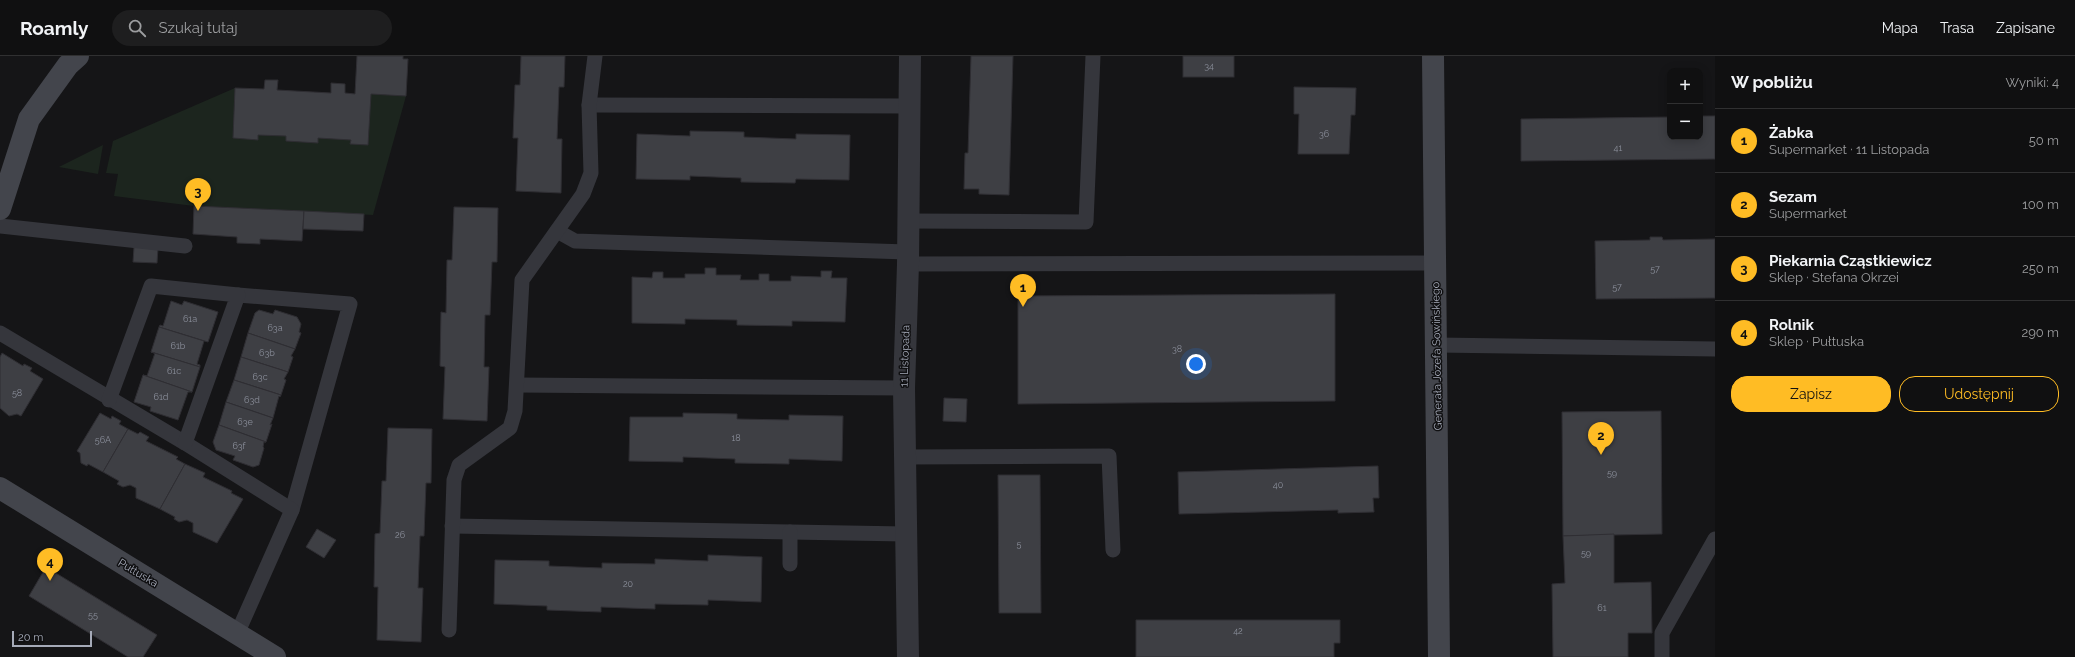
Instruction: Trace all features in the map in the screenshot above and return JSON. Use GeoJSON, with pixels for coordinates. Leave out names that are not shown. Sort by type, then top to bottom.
{"type":"FeatureCollection","features":[{"type":"Feature","properties":{"kind":"street"},"geometry":{"type":"LineString","coordinates":[[0,209],[29,119],[68,65],[78,56]]}},
{"type":"Feature","properties":{"kind":"street","name":"11 Listopada"},"geometry":{"type":"LineString","coordinates":[[908,657],[904,388],[910,56]]}},
{"type":"Feature","properties":{"kind":"street","name":"Generała Józefa Sowińskiego"},"geometry":{"type":"LineString","coordinates":[[1433,56],[1439,657]]}},
{"type":"Feature","properties":{"kind":"street","name":"Pułtuska"},"geometry":{"type":"LineString","coordinates":[[0,488],[276,657]]}},
{"type":"Feature","properties":{"kind":"lane"},"geometry":{"type":"LineString","coordinates":[[449,630],[454,480],[459,465],[510,428],[515,412],[522,280],[583,194],[592,173],[589,105],[595,56]]}},
{"type":"Feature","properties":{"kind":"lane"},"geometry":{"type":"LineString","coordinates":[[908,221],[1086,222],[1093,56]]}},
{"type":"Feature","properties":{"kind":"lane"},"geometry":{"type":"LineString","coordinates":[[589,105],[908,106]]}},
{"type":"Feature","properties":{"kind":"lane"},"geometry":{"type":"LineString","coordinates":[[0,226],[185,246]]}},
{"type":"Feature","properties":{"kind":"lane"},"geometry":{"type":"LineString","coordinates":[[557,231],[575,241],[907,258],[1436,262]]}},
{"type":"Feature","properties":{"kind":"lane"},"geometry":{"type":"LineString","coordinates":[[109,400],[151,286],[350,304],[292,510],[237,634]]}},
{"type":"Feature","properties":{"kind":"lane"},"geometry":{"type":"LineString","coordinates":[[185,443],[238,295]]}},
{"type":"Feature","properties":{"kind":"lane"},"geometry":{"type":"LineString","coordinates":[[0,333],[109,400],[185,443],[292,510]]}},
{"type":"Feature","properties":{"kind":"lane"},"geometry":{"type":"LineString","coordinates":[[1437,344],[1715,349]]}},
{"type":"Feature","properties":{"kind":"lane"},"geometry":{"type":"LineString","coordinates":[[517,385],[904,388]]}},
{"type":"Feature","properties":{"kind":"lane"},"geometry":{"type":"LineString","coordinates":[[904,457],[1109,456],[1113,550]]}},
{"type":"Feature","properties":{"kind":"lane"},"geometry":{"type":"LineString","coordinates":[[452,526],[905,534]]}},
{"type":"Feature","properties":{"kind":"lane"},"geometry":{"type":"LineString","coordinates":[[790,532],[790,564]]}},
{"type":"Feature","properties":{"kind":"lane"},"geometry":{"type":"LineString","coordinates":[[1662,657],[1662,633],[1715,539]]}},
{"type":"Feature","properties":{"kind":"shaded area"},"geometry":{"type":"Polygon","coordinates":[[[235,88],[233,138],[258,140],[258,135],[286,136],[286,141],[318,143],[318,138],[351,140],[351,144],[368,145],[371,94],[406,96],[373,215],[194,206],[114,196],[118,174],[106,173],[113,141],[235,88]]]}},
{"type":"Feature","properties":{"kind":"shaded area"},"geometry":{"type":"Polygon","coordinates":[[[103,145],[98,174],[59,167],[103,145]]]}},
{"type":"Feature","properties":{"kind":"building"},"geometry":{"type":"Polygon","coordinates":[[[357,56],[403,56],[403,59],[408,59],[406,96],[371,94],[368,145],[350,144],[351,140],[318,138],[318,143],[286,141],[286,136],[258,135],[258,140],[233,138],[235,88],[264,89],[265,80],[278,80],[277,90],[331,93],[331,83],[345,84],[345,93],[355,94],[357,56]]]}},
{"type":"Feature","properties":{"kind":"building"},"geometry":{"type":"Polygon","coordinates":[[[521,56],[565,56],[564,87],[559,87],[557,139],[562,139],[561,193],[516,191],[518,138],[513,138],[515,85],[520,85],[521,56]]]}},
{"type":"Feature","properties":{"kind":"building"},"geometry":{"type":"Polygon","coordinates":[[[971,56],[1013,56],[1009,195],[979,194],[979,189],[964,189],[965,153],[968,153],[971,56]]]}},
{"type":"Feature","properties":{"kind":"building"},"geometry":{"type":"Polygon","coordinates":[[[1183,56],[1234,56],[1234,77],[1183,77],[1183,56]]]}},
{"type":"Feature","properties":{"kind":"building"},"geometry":{"type":"Polygon","coordinates":[[[1294,87],[1356,88],[1355,115],[1351,115],[1349,154],[1298,154],[1299,114],[1294,114],[1294,87]]]}},
{"type":"Feature","properties":{"kind":"building"},"geometry":{"type":"Polygon","coordinates":[[[1703,116],[1715,116],[1715,159],[1521,161],[1521,119],[1667,117],[1667,140],[1703,140],[1703,116]]]}},
{"type":"Feature","properties":{"kind":"building"},"geometry":{"type":"Polygon","coordinates":[[[690,131],[744,132],[744,137],[796,139],[796,134],[850,135],[849,180],[796,179],[795,183],[741,182],[741,178],[690,176],[690,180],[636,179],[637,134],[690,136],[690,131]]]}},
{"type":"Feature","properties":{"kind":"building"},"geometry":{"type":"Polygon","coordinates":[[[194,206],[304,211],[302,241],[260,239],[260,244],[237,243],[237,237],[193,234],[194,206]]]}},
{"type":"Feature","properties":{"kind":"building"},"geometry":{"type":"Polygon","coordinates":[[[454,207],[498,208],[497,262],[492,262],[490,315],[485,315],[484,367],[489,367],[487,421],[443,419],[445,367],[440,366],[441,312],[446,313],[447,260],[452,260],[454,207]]]}},
{"type":"Feature","properties":{"kind":"building"},"geometry":{"type":"Polygon","coordinates":[[[304,211],[364,214],[363,231],[303,229],[304,211]]]}},
{"type":"Feature","properties":{"kind":"building"},"geometry":{"type":"Polygon","coordinates":[[[1650,237],[1662,237],[1663,240],[1715,239],[1715,298],[1596,299],[1595,241],[1650,240],[1650,237]]]}},
{"type":"Feature","properties":{"kind":"building"},"geometry":{"type":"Polygon","coordinates":[[[134,247],[158,248],[157,263],[133,262],[134,247]]]}},
{"type":"Feature","properties":{"kind":"building"},"geometry":{"type":"Polygon","coordinates":[[[705,268],[716,268],[716,275],[741,275],[740,280],[759,280],[759,274],[769,274],[769,281],[791,281],[791,276],[821,277],[821,271],[832,271],[831,278],[847,278],[845,322],[792,321],[792,326],[737,325],[737,320],[685,319],[685,324],[632,323],[632,277],[652,278],[653,272],[663,272],[663,278],[685,278],[685,274],[705,274],[705,268]]]}},
{"type":"Feature","properties":{"kind":"building"},"geometry":{"type":"Polygon","coordinates":[[[1335,294],[1335,401],[1018,404],[1018,296],[1335,294]]]}},
{"type":"Feature","properties":{"kind":"building"},"geometry":{"type":"Polygon","coordinates":[[[171,301],[182,305],[184,301],[218,312],[208,342],[159,327],[160,325],[163,326],[171,301]]]}},
{"type":"Feature","properties":{"kind":"building"},"geometry":{"type":"Polygon","coordinates":[[[259,310],[273,314],[275,310],[297,317],[301,324],[299,332],[301,333],[295,349],[248,333],[255,313],[259,310]]]}},
{"type":"Feature","properties":{"kind":"building"},"geometry":{"type":"Polygon","coordinates":[[[159,327],[204,341],[197,364],[200,365],[200,367],[151,352],[159,327]]]}},
{"type":"Feature","properties":{"kind":"building"},"geometry":{"type":"Polygon","coordinates":[[[248,333],[295,349],[291,356],[293,357],[288,372],[241,357],[248,333]]]}},
{"type":"Feature","properties":{"kind":"building"},"geometry":{"type":"Polygon","coordinates":[[[2,353],[23,366],[24,364],[32,368],[30,371],[43,379],[21,416],[17,414],[9,416],[0,408],[0,357],[2,353]]]}},
{"type":"Feature","properties":{"kind":"building"},"geometry":{"type":"Polygon","coordinates":[[[155,353],[200,367],[192,392],[143,375],[147,376],[155,353]]]}},
{"type":"Feature","properties":{"kind":"building"},"geometry":{"type":"Polygon","coordinates":[[[241,357],[288,372],[284,379],[286,380],[281,395],[234,380],[241,357]]]}},
{"type":"Feature","properties":{"kind":"building"},"geometry":{"type":"Polygon","coordinates":[[[143,375],[192,392],[188,392],[178,420],[150,411],[151,407],[134,402],[143,375]]]}},
{"type":"Feature","properties":{"kind":"building"},"geometry":{"type":"Polygon","coordinates":[[[234,380],[281,395],[280,397],[279,396],[273,418],[226,402],[234,380]]]}},
{"type":"Feature","properties":{"kind":"building"},"geometry":{"type":"Polygon","coordinates":[[[944,398],[967,399],[966,422],[943,421],[944,398]]]}},
{"type":"Feature","properties":{"kind":"building"},"geometry":{"type":"Polygon","coordinates":[[[226,402],[273,418],[266,442],[219,425],[226,402]]]}},
{"type":"Feature","properties":{"kind":"building"},"geometry":{"type":"Polygon","coordinates":[[[1661,411],[1662,534],[1563,536],[1562,412],[1661,411]]]}},
{"type":"Feature","properties":{"kind":"building"},"geometry":{"type":"Polygon","coordinates":[[[100,413],[111,419],[112,416],[121,421],[119,424],[128,429],[103,472],[88,464],[87,466],[81,463],[80,453],[77,451],[100,413]]]}},
{"type":"Feature","properties":{"kind":"building"},"geometry":{"type":"Polygon","coordinates":[[[683,413],[737,414],[737,419],[789,420],[789,415],[843,416],[842,461],[789,459],[789,464],[735,463],[735,459],[683,457],[683,462],[629,461],[630,417],[683,417],[683,413]]]}},
{"type":"Feature","properties":{"kind":"building"},"geometry":{"type":"Polygon","coordinates":[[[219,425],[266,442],[264,442],[264,448],[259,465],[253,467],[233,460],[235,456],[216,450],[213,442],[219,425]]]}},
{"type":"Feature","properties":{"kind":"building"},"geometry":{"type":"Polygon","coordinates":[[[388,428],[432,429],[431,483],[426,483],[424,536],[420,536],[418,588],[423,588],[421,642],[377,640],[378,587],[374,587],[375,534],[380,533],[382,481],[386,481],[388,428]]]}},
{"type":"Feature","properties":{"kind":"building"},"geometry":{"type":"Polygon","coordinates":[[[128,429],[138,434],[140,432],[149,437],[146,441],[178,457],[176,459],[185,464],[160,509],[136,498],[136,488],[130,485],[123,487],[117,484],[119,481],[103,472],[128,429]]]}},
{"type":"Feature","properties":{"kind":"building"},"geometry":{"type":"Polygon","coordinates":[[[185,464],[205,473],[203,477],[232,491],[231,493],[243,499],[217,543],[193,532],[193,523],[187,520],[179,522],[174,519],[175,517],[160,509],[185,464]]]}},
{"type":"Feature","properties":{"kind":"building"},"geometry":{"type":"Polygon","coordinates":[[[1378,466],[1379,498],[1373,498],[1374,512],[1338,513],[1338,510],[1179,514],[1178,472],[1378,466]]]}},
{"type":"Feature","properties":{"kind":"building"},"geometry":{"type":"Polygon","coordinates":[[[998,475],[1040,475],[1041,613],[999,613],[998,475]]]}},
{"type":"Feature","properties":{"kind":"building"},"geometry":{"type":"Polygon","coordinates":[[[317,529],[336,540],[324,558],[306,547],[317,529]]]}},
{"type":"Feature","properties":{"kind":"building"},"geometry":{"type":"Polygon","coordinates":[[[1614,534],[1614,583],[1651,582],[1652,633],[1628,633],[1628,657],[1553,657],[1552,584],[1565,583],[1563,536],[1614,534]]]}},
{"type":"Feature","properties":{"kind":"building"},"geometry":{"type":"Polygon","coordinates":[[[708,555],[762,557],[761,602],[708,600],[708,605],[655,604],[655,609],[601,607],[601,612],[547,610],[547,606],[494,604],[495,560],[549,561],[549,566],[602,568],[602,563],[655,564],[655,559],[708,561],[708,555]]]}},
{"type":"Feature","properties":{"kind":"building"},"geometry":{"type":"Polygon","coordinates":[[[46,567],[157,635],[143,657],[128,657],[29,596],[46,567]]]}},
{"type":"Feature","properties":{"kind":"building"},"geometry":{"type":"Polygon","coordinates":[[[1136,620],[1340,620],[1340,643],[1334,643],[1334,657],[1136,657],[1136,620]]]}},
{"type":"Feature","properties":{"kind":"place","name":"Piekarnia Cząstkiewicz"},"geometry":{"type":"Point","coordinates":[198,211]}},
{"type":"Feature","properties":{"kind":"place","name":"Żabka"},"geometry":{"type":"Point","coordinates":[1023,307]}},
{"type":"Feature","properties":{"kind":"place","name":"Sezam"},"geometry":{"type":"Point","coordinates":[1601,455]}},
{"type":"Feature","properties":{"kind":"place","name":"Rolnik"},"geometry":{"type":"Point","coordinates":[50,581]}}]}
